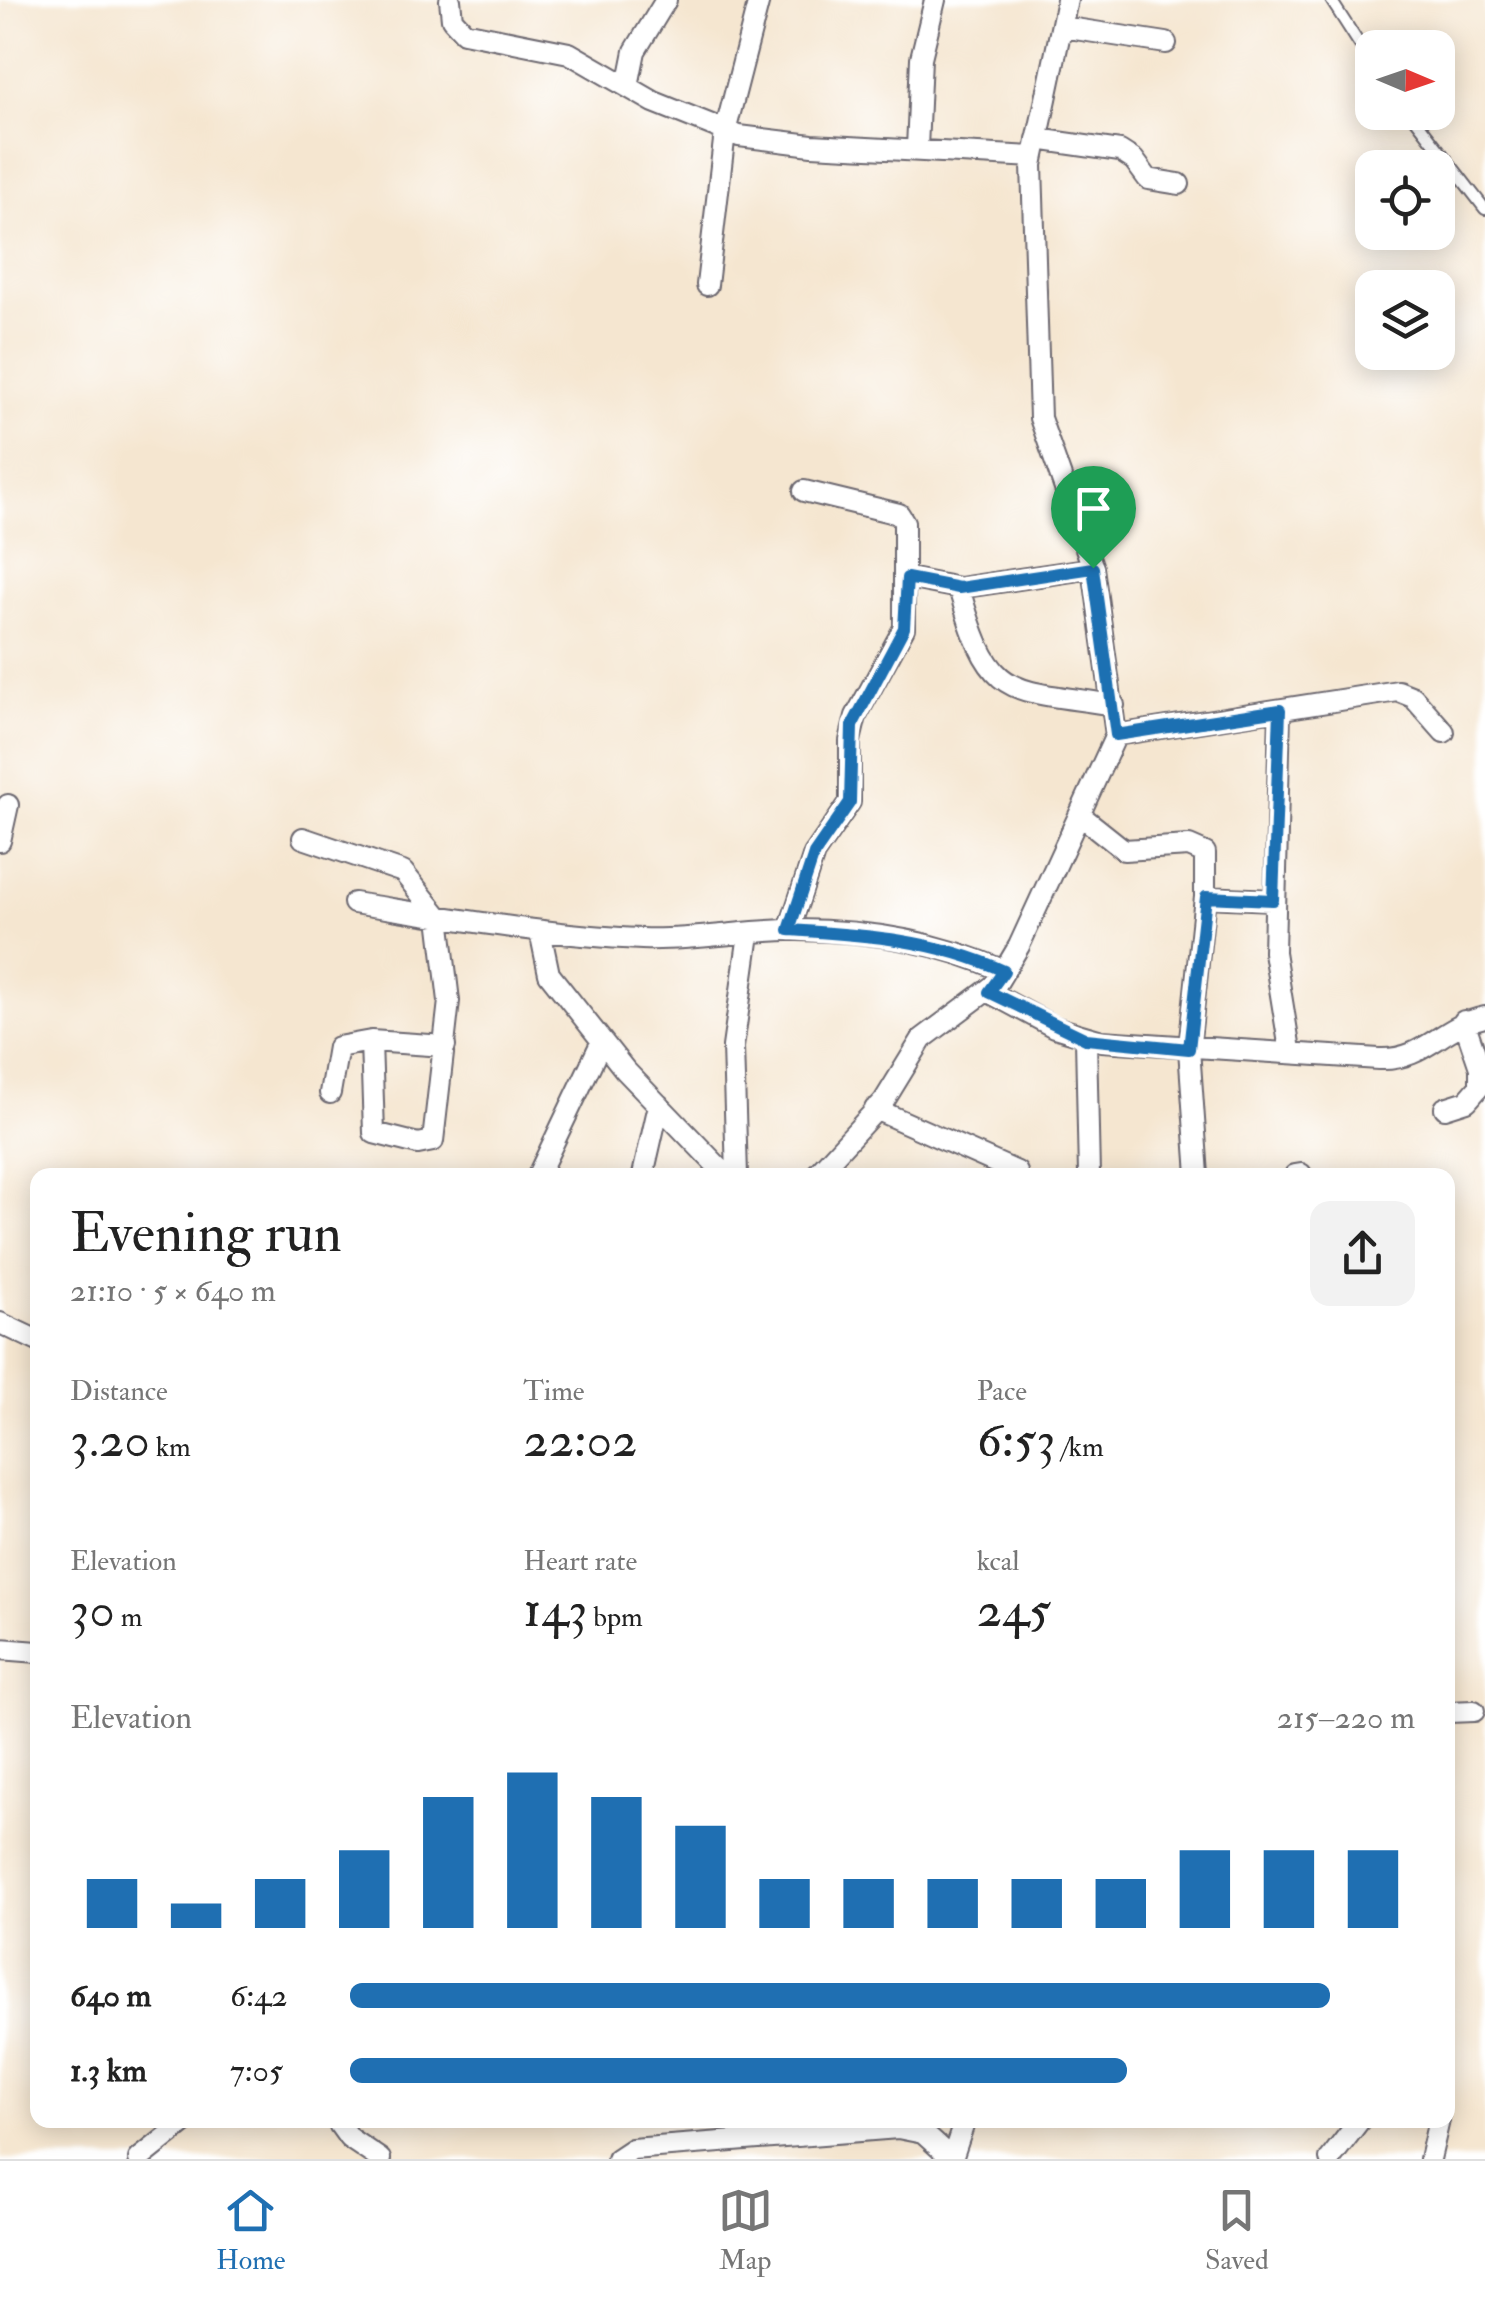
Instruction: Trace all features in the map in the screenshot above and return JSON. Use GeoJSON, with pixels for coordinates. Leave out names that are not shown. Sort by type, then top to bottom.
{"type":"FeatureCollection","features":[{"type":"Feature","properties":{"kind":"street"},"geometry":{"type":"LineString","coordinates":[[450,0],[452,18],[464,32],[558,48],[725,132],[812,145],[1120,151],[1134,160],[1148,179],[1179,184]]}},
{"type":"Feature","properties":{"kind":"street"},"geometry":{"type":"LineString","coordinates":[[628,86],[635,51],[666,0]]}},
{"type":"Feature","properties":{"kind":"street"},"geometry":{"type":"LineString","coordinates":[[707,285],[725,132],[759,0]]}},
{"type":"Feature","properties":{"kind":"street"},"geometry":{"type":"LineString","coordinates":[[917,148],[921,58],[935,0]]}},
{"type":"Feature","properties":{"kind":"street"},"geometry":{"type":"LineString","coordinates":[[822,1168],[876,1109],[922,1039],[989,992],[1004,971],[1116,735],[1093,568],[1040,418],[1035,148],[1067,0]]}},
{"type":"Feature","properties":{"kind":"street"},"geometry":{"type":"LineString","coordinates":[[1062,27],[1166,43]]}},
{"type":"Feature","properties":{"kind":"street"},"geometry":{"type":"LineString","coordinates":[[789,930],[814,854],[850,802],[852,726],[904,628],[907,578],[904,522],[899,514],[804,491]]}},
{"type":"Feature","properties":{"kind":"street"},"geometry":{"type":"LineString","coordinates":[[907,578],[959,588],[1093,568]]}},
{"type":"Feature","properties":{"kind":"street"},"geometry":{"type":"LineString","coordinates":[[959,588],[975,645],[1004,683],[1021,690],[1114,705]]}},
{"type":"Feature","properties":{"kind":"street"},"geometry":{"type":"LineString","coordinates":[[1116,735],[1363,694],[1406,692],[1444,732]]}},
{"type":"Feature","properties":{"kind":"street"},"geometry":{"type":"LineString","coordinates":[[1280,710],[1273,900],[1276,969],[1290,1050]]}},
{"type":"Feature","properties":{"kind":"street"},"geometry":{"type":"LineString","coordinates":[[0,841],[8,804]]}},
{"type":"Feature","properties":{"kind":"street"},"geometry":{"type":"LineString","coordinates":[[1080,814],[1124,850],[1198,847],[1207,862],[1189,1049],[1198,1168]]}},
{"type":"Feature","properties":{"kind":"street"},"geometry":{"type":"LineString","coordinates":[[304,838],[403,872],[439,916],[448,982],[437,1132],[433,1141],[418,1144],[374,1134],[371,1041]]}},
{"type":"Feature","properties":{"kind":"street"},"geometry":{"type":"LineString","coordinates":[[1206,897],[1273,900]]}},
{"type":"Feature","properties":{"kind":"street"},"geometry":{"type":"LineString","coordinates":[[354,903],[540,931],[660,939],[789,930],[917,942],[959,951],[1004,971]]}},
{"type":"Feature","properties":{"kind":"street"},"geometry":{"type":"LineString","coordinates":[[540,931],[549,974],[659,1105],[719,1168]]}},
{"type":"Feature","properties":{"kind":"street"},"geometry":{"type":"LineString","coordinates":[[737,1168],[733,1047],[749,934]]}},
{"type":"Feature","properties":{"kind":"street"},"geometry":{"type":"LineString","coordinates":[[989,992],[1086,1039],[1189,1049],[1290,1050],[1393,1060],[1418,1053],[1475,1019],[1480,1086],[1467,1101],[1446,1108]]}},
{"type":"Feature","properties":{"kind":"street"},"geometry":{"type":"LineString","coordinates":[[1086,1039],[1090,1168]]}},
{"type":"Feature","properties":{"kind":"street"},"geometry":{"type":"LineString","coordinates":[[541,1168],[602,1040]]}},
{"type":"Feature","properties":{"kind":"street"},"geometry":{"type":"LineString","coordinates":[[330,1093],[338,1047],[371,1041],[444,1046]]}},
{"type":"Feature","properties":{"kind":"street"},"geometry":{"type":"LineString","coordinates":[[645,1168],[659,1105]]}},
{"type":"Feature","properties":{"kind":"street"},"geometry":{"type":"LineString","coordinates":[[876,1109],[1008,1168]]}},
{"type":"Feature","properties":{"kind":"street"},"geometry":{"type":"LineString","coordinates":[[0,1324],[30,1337]]}},
{"type":"Feature","properties":{"kind":"street"},"geometry":{"type":"LineString","coordinates":[[0,1649],[30,1651]]}},
{"type":"Feature","properties":{"kind":"street"},"geometry":{"type":"LineString","coordinates":[[1455,1712],[1474,1711]]}},
{"type":"Feature","properties":{"kind":"street"},"geometry":{"type":"LineString","coordinates":[[139,2159],[178,2128]]}},
{"type":"Feature","properties":{"kind":"street"},"geometry":{"type":"LineString","coordinates":[[343,2128],[358,2146],[380,2159]]}},
{"type":"Feature","properties":{"kind":"street"},"geometry":{"type":"LineString","coordinates":[[693,2143],[694,2128]]}},
{"type":"Feature","properties":{"kind":"street"},"geometry":{"type":"LineString","coordinates":[[617,2159],[632,2149],[898,2128],[923,2133],[952,2159],[963,2128]]}},
{"type":"Feature","properties":{"kind":"street"},"geometry":{"type":"LineString","coordinates":[[1330,2159],[1354,2128]]}},
{"type":"Feature","properties":{"kind":"street"},"geometry":{"type":"LineString","coordinates":[[1430,2159],[1437,2128]]}},
{"type":"Feature","properties":{"kind":"lane"},"geometry":{"type":"LineString","coordinates":[[1332,0],[1355,37]]}},
{"type":"Feature","properties":{"kind":"lane"},"geometry":{"type":"LineString","coordinates":[[1424,130],[1485,209]]}},
{"type":"Feature","properties":{"kind":"route"},"geometry":{"type":"LineString","coordinates":[[1093,568],[1116,735],[1174,723],[1280,710],[1273,900],[1206,897],[1189,1049],[1102,1042],[1054,1026],[989,992],[1004,971],[959,951],[908,940],[789,930],[814,854],[850,802],[852,726],[904,628],[907,578],[959,588],[1093,568]]}}]}
